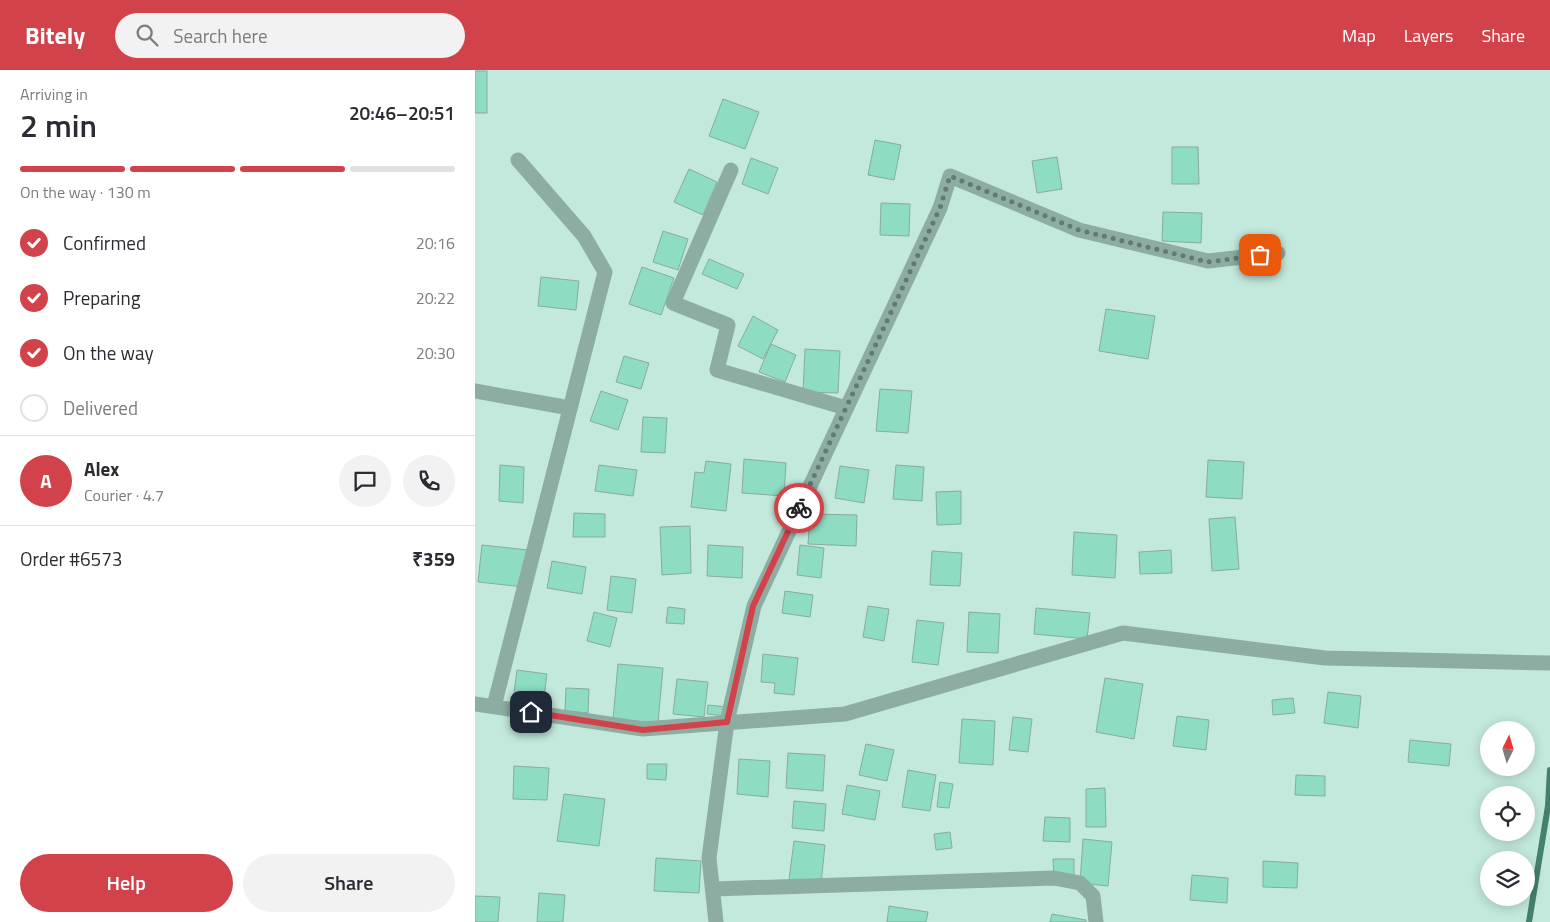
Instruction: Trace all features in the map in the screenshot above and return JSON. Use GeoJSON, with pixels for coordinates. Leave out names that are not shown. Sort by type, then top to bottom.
{"type":"FeatureCollection","features":[{"type":"Feature","properties":{"kind":"street"},"geometry":{"type":"LineString","coordinates":[[494,706],[605,272],[584,236],[518,160]]}},
{"type":"Feature","properties":{"kind":"street"},"geometry":{"type":"LineString","coordinates":[[731,170],[673,303],[728,325],[717,370],[846,408]]}},
{"type":"Feature","properties":{"kind":"street"},"geometry":{"type":"LineString","coordinates":[[716,922],[709,858],[727,722],[753,606],[940,208],[950,176],[1079,230],[1208,262],[1277,253]]}},
{"type":"Feature","properties":{"kind":"street"},"geometry":{"type":"LineString","coordinates":[[475,391],[570,408]]}},
{"type":"Feature","properties":{"kind":"street"},"geometry":{"type":"LineString","coordinates":[[475,704],[643,730],[845,714],[1123,633],[1325,658],[1550,663]]}},
{"type":"Feature","properties":{"kind":"street"},"geometry":{"type":"LineString","coordinates":[[713,889],[1053,878],[1080,884],[1093,896],[1096,922]]}},
{"type":"Feature","properties":{"kind":"building"},"geometry":{"type":"Polygon","coordinates":[[[475,71],[487,71],[487,113],[475,113],[475,71]]]}},
{"type":"Feature","properties":{"kind":"building"},"geometry":{"type":"Polygon","coordinates":[[[723,99],[759,112],[745,149],[709,136],[723,99]]]}},
{"type":"Feature","properties":{"kind":"building"},"geometry":{"type":"Polygon","coordinates":[[[875,140],[901,145],[894,180],[868,175],[875,140]]]}},
{"type":"Feature","properties":{"kind":"building"},"geometry":{"type":"Polygon","coordinates":[[[1172,147],[1198,147],[1199,184],[1172,184],[1172,147]]]}},
{"type":"Feature","properties":{"kind":"building"},"geometry":{"type":"Polygon","coordinates":[[[1057,157],[1062,189],[1037,193],[1032,161],[1057,157]]]}},
{"type":"Feature","properties":{"kind":"building"},"geometry":{"type":"Polygon","coordinates":[[[751,158],[778,168],[768,194],[742,184],[751,158]]]}},
{"type":"Feature","properties":{"kind":"building"},"geometry":{"type":"Polygon","coordinates":[[[689,169],[717,182],[703,215],[674,202],[689,169]]]}},
{"type":"Feature","properties":{"kind":"building"},"geometry":{"type":"Polygon","coordinates":[[[881,203],[910,204],[909,236],[880,235],[881,203]]]}},
{"type":"Feature","properties":{"kind":"building"},"geometry":{"type":"Polygon","coordinates":[[[1163,212],[1202,213],[1201,243],[1162,241],[1163,212]]]}},
{"type":"Feature","properties":{"kind":"building"},"geometry":{"type":"Polygon","coordinates":[[[663,231],[688,239],[678,270],[653,262],[663,231]]]}},
{"type":"Feature","properties":{"kind":"building"},"geometry":{"type":"Polygon","coordinates":[[[709,259],[744,274],[737,289],[702,274],[709,259]]]}},
{"type":"Feature","properties":{"kind":"building"},"geometry":{"type":"Polygon","coordinates":[[[642,267],[674,278],[661,315],[629,304],[642,267]]]}},
{"type":"Feature","properties":{"kind":"building"},"geometry":{"type":"Polygon","coordinates":[[[541,277],[579,281],[576,310],[538,306],[541,277]]]}},
{"type":"Feature","properties":{"kind":"building"},"geometry":{"type":"Polygon","coordinates":[[[1106,309],[1155,316],[1148,359],[1099,351],[1106,309]]]}},
{"type":"Feature","properties":{"kind":"building"},"geometry":{"type":"Polygon","coordinates":[[[753,316],[778,330],[763,359],[738,346],[753,316]]]}},
{"type":"Feature","properties":{"kind":"building"},"geometry":{"type":"Polygon","coordinates":[[[771,344],[796,355],[785,382],[759,372],[771,344]]]}},
{"type":"Feature","properties":{"kind":"building"},"geometry":{"type":"Polygon","coordinates":[[[805,349],[840,351],[838,393],[803,392],[805,349]]]}},
{"type":"Feature","properties":{"kind":"building"},"geometry":{"type":"Polygon","coordinates":[[[624,356],[649,363],[641,389],[616,382],[624,356]]]}},
{"type":"Feature","properties":{"kind":"building"},"geometry":{"type":"Polygon","coordinates":[[[880,389],[912,391],[908,433],[876,431],[880,389]]]}},
{"type":"Feature","properties":{"kind":"building"},"geometry":{"type":"Polygon","coordinates":[[[601,391],[628,400],[618,430],[590,421],[601,391]]]}},
{"type":"Feature","properties":{"kind":"building"},"geometry":{"type":"Polygon","coordinates":[[[643,417],[667,418],[665,453],[641,452],[643,417]]]}},
{"type":"Feature","properties":{"kind":"building"},"geometry":{"type":"Polygon","coordinates":[[[744,459],[786,463],[784,496],[742,493],[744,459]]]}},
{"type":"Feature","properties":{"kind":"building"},"geometry":{"type":"Polygon","coordinates":[[[1208,460],[1244,462],[1242,499],[1206,497],[1208,460]]]}},
{"type":"Feature","properties":{"kind":"building"},"geometry":{"type":"Polygon","coordinates":[[[706,461],[731,464],[726,511],[691,507],[695,472],[704,473],[706,461]]]}},
{"type":"Feature","properties":{"kind":"building"},"geometry":{"type":"Polygon","coordinates":[[[500,465],[524,467],[523,503],[499,501],[500,465]]]}},
{"type":"Feature","properties":{"kind":"building"},"geometry":{"type":"Polygon","coordinates":[[[599,465],[637,470],[633,496],[595,491],[599,465]]]}},
{"type":"Feature","properties":{"kind":"building"},"geometry":{"type":"Polygon","coordinates":[[[896,465],[924,467],[922,501],[893,499],[896,465]]]}},
{"type":"Feature","properties":{"kind":"building"},"geometry":{"type":"Polygon","coordinates":[[[840,466],[869,470],[864,503],[835,498],[840,466]]]}},
{"type":"Feature","properties":{"kind":"building"},"geometry":{"type":"Polygon","coordinates":[[[961,491],[961,524],[937,525],[936,492],[961,491]]]}},
{"type":"Feature","properties":{"kind":"building"},"geometry":{"type":"Polygon","coordinates":[[[574,513],[605,514],[605,537],[573,537],[574,513]]]}},
{"type":"Feature","properties":{"kind":"building"},"geometry":{"type":"Polygon","coordinates":[[[810,514],[857,515],[856,546],[808,544],[810,514]]]}},
{"type":"Feature","properties":{"kind":"building"},"geometry":{"type":"Polygon","coordinates":[[[1235,517],[1239,569],[1212,571],[1209,519],[1235,517]]]}},
{"type":"Feature","properties":{"kind":"building"},"geometry":{"type":"Polygon","coordinates":[[[690,526],[691,573],[662,575],[660,527],[690,526]]]}},
{"type":"Feature","properties":{"kind":"building"},"geometry":{"type":"Polygon","coordinates":[[[1074,532],[1117,535],[1115,578],[1072,575],[1074,532]]]}},
{"type":"Feature","properties":{"kind":"building"},"geometry":{"type":"Polygon","coordinates":[[[482,545],[528,550],[524,587],[478,582],[482,545]]]}},
{"type":"Feature","properties":{"kind":"building"},"geometry":{"type":"Polygon","coordinates":[[[708,545],[743,547],[742,578],[707,576],[708,545]]]}},
{"type":"Feature","properties":{"kind":"building"},"geometry":{"type":"Polygon","coordinates":[[[800,545],[824,548],[821,578],[797,575],[800,545]]]}},
{"type":"Feature","properties":{"kind":"building"},"geometry":{"type":"Polygon","coordinates":[[[1171,550],[1172,573],[1140,574],[1139,552],[1171,550]]]}},
{"type":"Feature","properties":{"kind":"building"},"geometry":{"type":"Polygon","coordinates":[[[932,551],[962,553],[960,586],[930,585],[932,551]]]}},
{"type":"Feature","properties":{"kind":"building"},"geometry":{"type":"Polygon","coordinates":[[[552,561],[586,567],[582,594],[547,588],[552,561]]]}},
{"type":"Feature","properties":{"kind":"building"},"geometry":{"type":"Polygon","coordinates":[[[611,576],[636,579],[632,613],[607,610],[611,576]]]}},
{"type":"Feature","properties":{"kind":"building"},"geometry":{"type":"Polygon","coordinates":[[[785,591],[813,595],[810,617],[782,613],[785,591]]]}},
{"type":"Feature","properties":{"kind":"building"},"geometry":{"type":"Polygon","coordinates":[[[868,606],[889,609],[884,641],[863,637],[868,606]]]}},
{"type":"Feature","properties":{"kind":"building"},"geometry":{"type":"Polygon","coordinates":[[[668,607],[685,609],[684,624],[666,623],[668,607]]]}},
{"type":"Feature","properties":{"kind":"building"},"geometry":{"type":"Polygon","coordinates":[[[1036,608],[1090,613],[1087,639],[1034,634],[1036,608]]]}},
{"type":"Feature","properties":{"kind":"building"},"geometry":{"type":"Polygon","coordinates":[[[594,612],[617,618],[610,647],[587,641],[594,612]]]}},
{"type":"Feature","properties":{"kind":"building"},"geometry":{"type":"Polygon","coordinates":[[[969,612],[1000,614],[998,653],[967,652],[969,612]]]}},
{"type":"Feature","properties":{"kind":"building"},"geometry":{"type":"Polygon","coordinates":[[[917,620],[944,623],[938,665],[912,662],[917,620]]]}},
{"type":"Feature","properties":{"kind":"building"},"geometry":{"type":"Polygon","coordinates":[[[763,654],[798,658],[794,695],[774,693],[775,683],[761,682],[763,654]]]}},
{"type":"Feature","properties":{"kind":"building"},"geometry":{"type":"Polygon","coordinates":[[[618,664],[663,668],[658,723],[613,719],[618,664]]]}},
{"type":"Feature","properties":{"kind":"building"},"geometry":{"type":"Polygon","coordinates":[[[517,670],[547,674],[543,704],[513,700],[517,670]]]}},
{"type":"Feature","properties":{"kind":"building"},"geometry":{"type":"Polygon","coordinates":[[[1105,678],[1143,684],[1134,739],[1096,732],[1105,678]]]}},
{"type":"Feature","properties":{"kind":"building"},"geometry":{"type":"Polygon","coordinates":[[[677,679],[708,682],[704,717],[673,714],[677,679]]]}},
{"type":"Feature","properties":{"kind":"building"},"geometry":{"type":"Polygon","coordinates":[[[566,688],[589,689],[588,713],[565,711],[566,688]]]}},
{"type":"Feature","properties":{"kind":"building"},"geometry":{"type":"Polygon","coordinates":[[[1328,692],[1361,696],[1358,728],[1324,723],[1328,692]]]}},
{"type":"Feature","properties":{"kind":"building"},"geometry":{"type":"Polygon","coordinates":[[[1293,698],[1295,713],[1273,715],[1272,700],[1293,698]]]}},
{"type":"Feature","properties":{"kind":"building"},"geometry":{"type":"Polygon","coordinates":[[[708,705],[727,707],[726,716],[707,714],[708,705]]]}},
{"type":"Feature","properties":{"kind":"building"},"geometry":{"type":"Polygon","coordinates":[[[1177,716],[1209,720],[1206,750],[1173,746],[1177,716]]]}},
{"type":"Feature","properties":{"kind":"building"},"geometry":{"type":"Polygon","coordinates":[[[1013,717],[1032,719],[1028,752],[1009,750],[1013,717]]]}},
{"type":"Feature","properties":{"kind":"building"},"geometry":{"type":"Polygon","coordinates":[[[962,719],[995,721],[993,765],[959,763],[962,719]]]}},
{"type":"Feature","properties":{"kind":"building"},"geometry":{"type":"Polygon","coordinates":[[[1410,740],[1451,744],[1449,766],[1408,762],[1410,740]]]}},
{"type":"Feature","properties":{"kind":"building"},"geometry":{"type":"Polygon","coordinates":[[[866,744],[894,750],[887,781],[859,775],[866,744]]]}},
{"type":"Feature","properties":{"kind":"building"},"geometry":{"type":"Polygon","coordinates":[[[788,753],[825,755],[823,791],[786,788],[788,753]]]}},
{"type":"Feature","properties":{"kind":"building"},"geometry":{"type":"Polygon","coordinates":[[[739,759],[770,761],[768,797],[737,794],[739,759]]]}},
{"type":"Feature","properties":{"kind":"building"},"geometry":{"type":"Polygon","coordinates":[[[647,764],[667,764],[666,780],[647,779],[647,764]]]}},
{"type":"Feature","properties":{"kind":"building"},"geometry":{"type":"Polygon","coordinates":[[[514,766],[549,768],[547,800],[513,799],[514,766]]]}},
{"type":"Feature","properties":{"kind":"building"},"geometry":{"type":"Polygon","coordinates":[[[908,770],[936,775],[930,811],[902,807],[908,770]]]}},
{"type":"Feature","properties":{"kind":"building"},"geometry":{"type":"Polygon","coordinates":[[[1296,775],[1325,776],[1325,796],[1295,795],[1296,775]]]}},
{"type":"Feature","properties":{"kind":"building"},"geometry":{"type":"Polygon","coordinates":[[[940,782],[953,784],[949,808],[937,807],[940,782]]]}},
{"type":"Feature","properties":{"kind":"building"},"geometry":{"type":"Polygon","coordinates":[[[847,785],[880,791],[875,820],[842,814],[847,785]]]}},
{"type":"Feature","properties":{"kind":"building"},"geometry":{"type":"Polygon","coordinates":[[[1105,788],[1106,827],[1086,827],[1086,789],[1105,788]]]}},
{"type":"Feature","properties":{"kind":"building"},"geometry":{"type":"Polygon","coordinates":[[[564,794],[605,799],[599,846],[557,841],[564,794]]]}},
{"type":"Feature","properties":{"kind":"building"},"geometry":{"type":"Polygon","coordinates":[[[794,801],[826,804],[824,831],[792,828],[794,801]]]}},
{"type":"Feature","properties":{"kind":"building"},"geometry":{"type":"Polygon","coordinates":[[[1045,817],[1070,818],[1070,842],[1043,841],[1045,817]]]}},
{"type":"Feature","properties":{"kind":"building"},"geometry":{"type":"Polygon","coordinates":[[[950,832],[952,848],[936,850],[934,834],[950,832]]]}},
{"type":"Feature","properties":{"kind":"building"},"geometry":{"type":"Polygon","coordinates":[[[1083,839],[1112,842],[1108,886],[1080,883],[1083,839]]]}},
{"type":"Feature","properties":{"kind":"building"},"geometry":{"type":"Polygon","coordinates":[[[794,841],[825,845],[821,884],[789,880],[794,841]]]}},
{"type":"Feature","properties":{"kind":"building"},"geometry":{"type":"Polygon","coordinates":[[[656,858],[701,861],[699,893],[654,891],[656,858]]]}},
{"type":"Feature","properties":{"kind":"building"},"geometry":{"type":"Polygon","coordinates":[[[1053,859],[1074,859],[1074,878],[1054,878],[1053,859]]]}},
{"type":"Feature","properties":{"kind":"building"},"geometry":{"type":"Polygon","coordinates":[[[1263,861],[1298,863],[1297,888],[1263,887],[1263,861]]]}},
{"type":"Feature","properties":{"kind":"building"},"geometry":{"type":"Polygon","coordinates":[[[1192,875],[1228,878],[1227,903],[1190,900],[1192,875]]]}},
{"type":"Feature","properties":{"kind":"building"},"geometry":{"type":"Polygon","coordinates":[[[539,893],[565,895],[563,922],[537,922],[539,893]]]}},
{"type":"Feature","properties":{"kind":"building"},"geometry":{"type":"Polygon","coordinates":[[[475,896],[500,897],[498,922],[475,922],[475,896]]]}},
{"type":"Feature","properties":{"kind":"building"},"geometry":{"type":"Polygon","coordinates":[[[889,906],[928,912],[926,922],[887,922],[889,906]]]}},
{"type":"Feature","properties":{"kind":"building"},"geometry":{"type":"Polygon","coordinates":[[[1052,914],[1086,920],[1086,922],[1050,922],[1052,914]]]}},
{"type":"Feature","properties":{"kind":"waterway"},"geometry":{"type":"LineString","coordinates":[[1529,922],[1548,806],[1550,770]]}},
{"type":"Feature","properties":{"kind":"way so far"},"geometry":{"type":"LineString","coordinates":[[799,508],[940,208],[950,176],[1079,230],[1208,262],[1260,255]]}},
{"type":"Feature","properties":{"kind":"route"},"geometry":{"type":"LineString","coordinates":[[531,712],[643,730],[727,722],[753,606],[799,508]]}}]}
